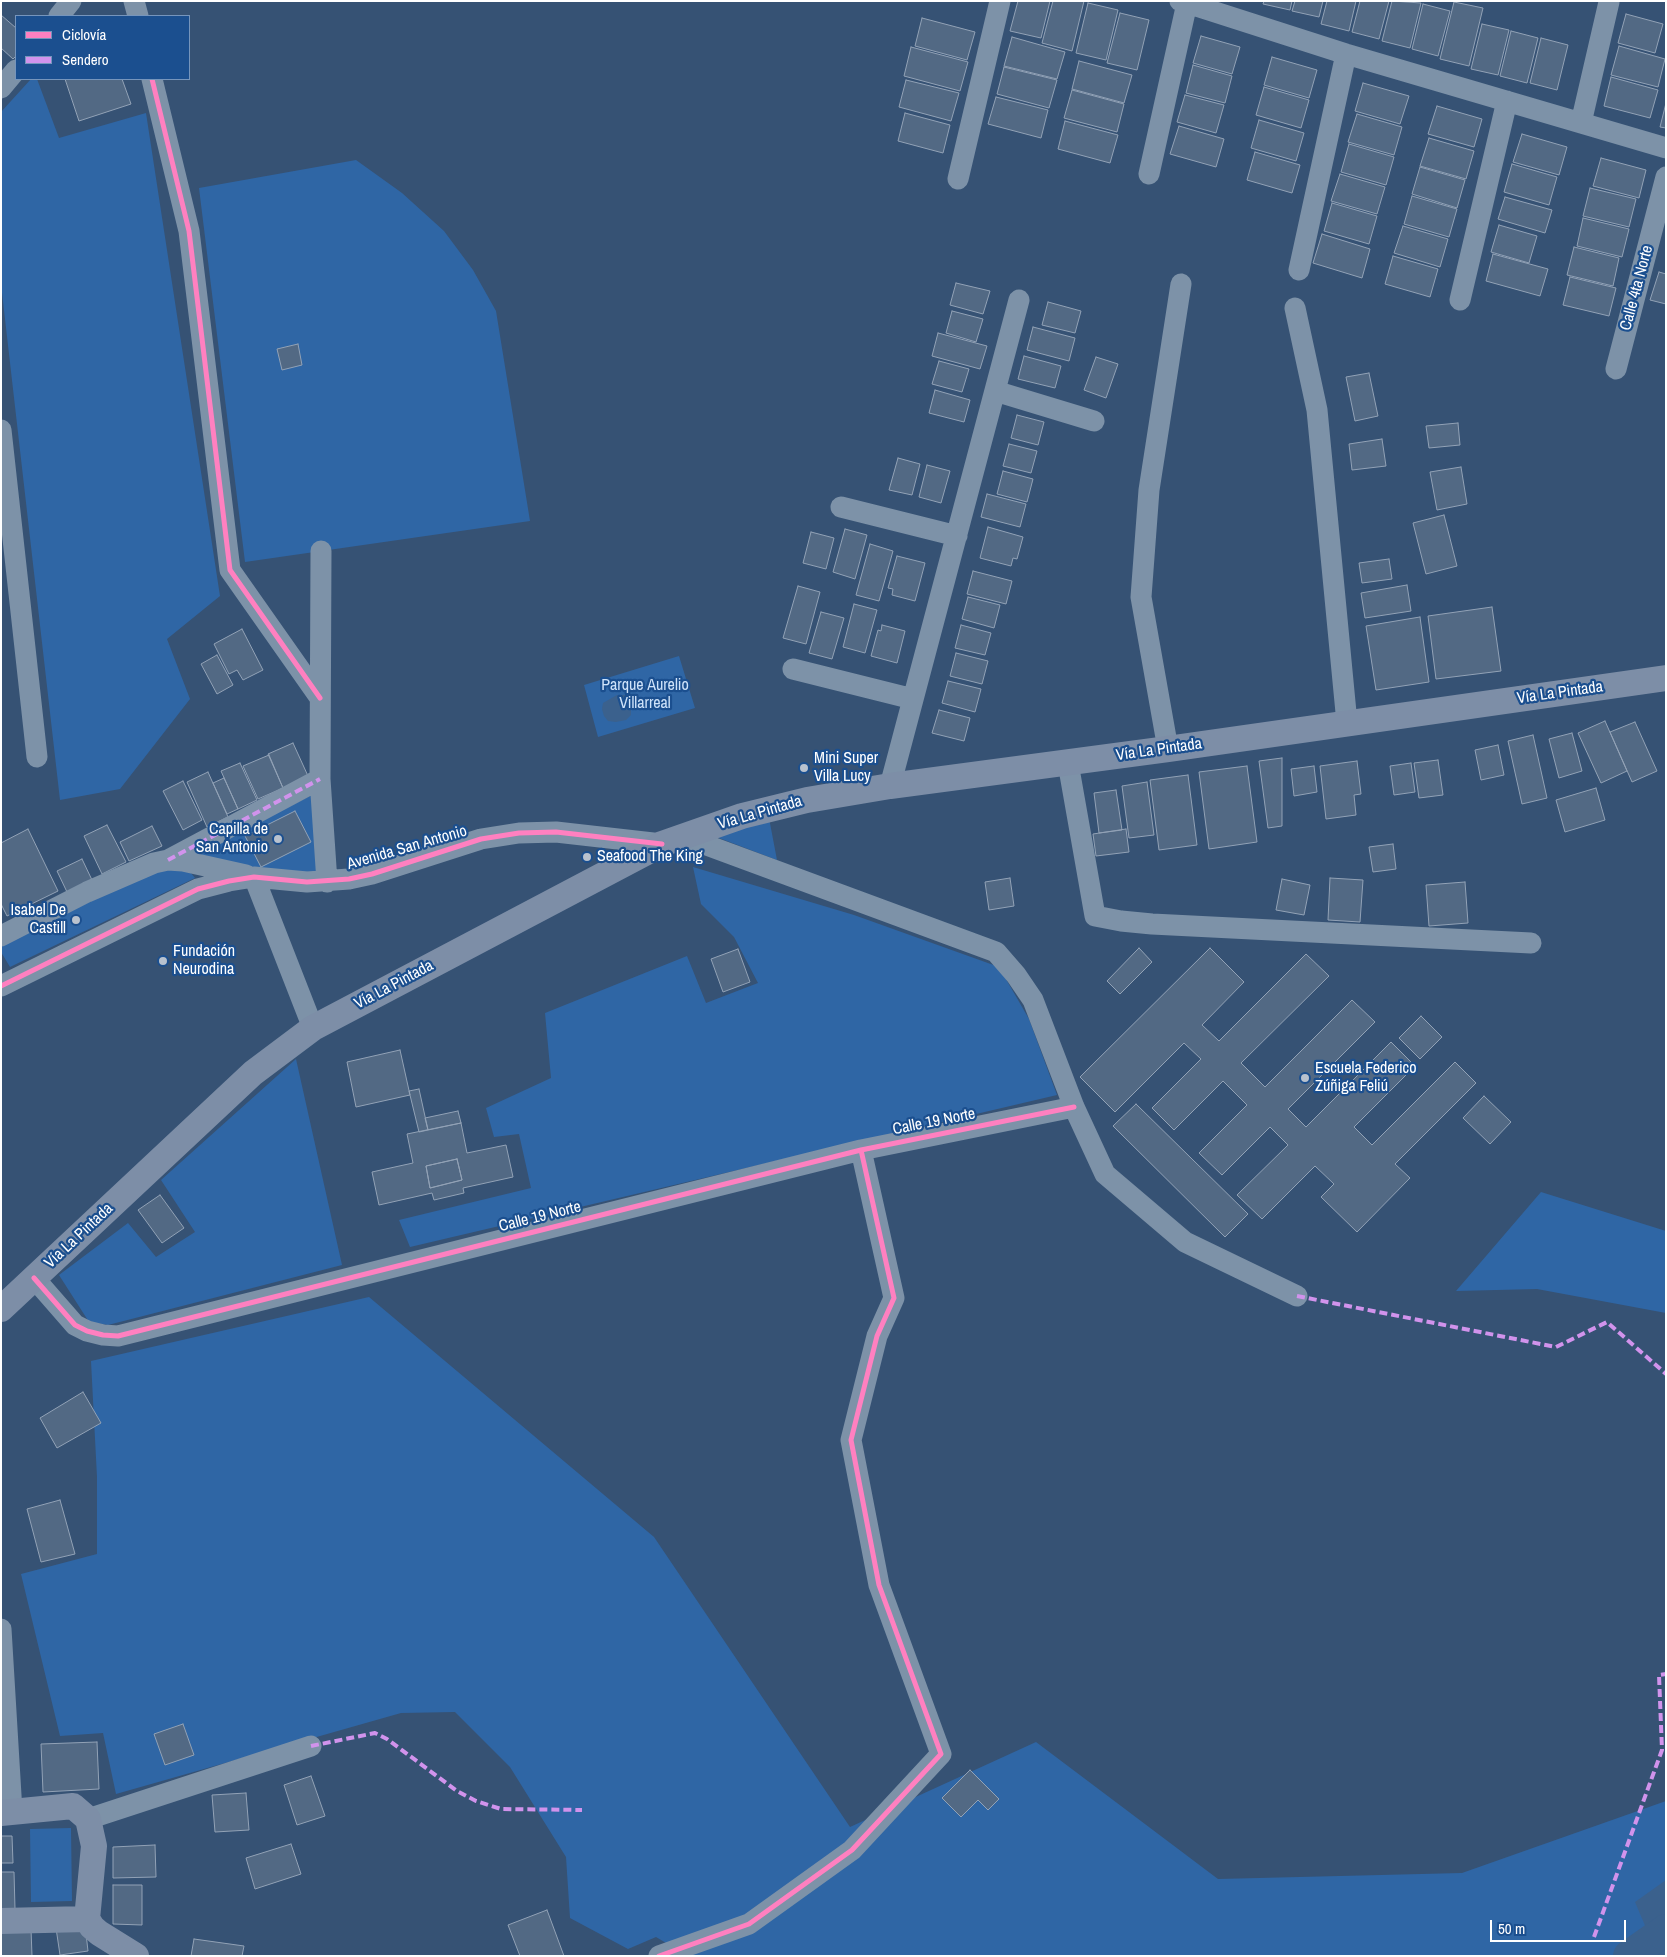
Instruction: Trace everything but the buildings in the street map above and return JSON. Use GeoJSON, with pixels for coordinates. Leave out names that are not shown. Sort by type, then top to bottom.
{"type":"FeatureCollection","features":[{"type":"Feature","properties":{"kind":"main road","name":"Vía La Pintada"},"geometry":{"type":"LineString","coordinates":[[1,1309],[253,1073],[313,1028],[672,840],[742,816],[807,800],[890,786],[1068,763],[1666,678]]}},
{"type":"Feature","properties":{"kind":"main road"},"geometry":{"type":"LineString","coordinates":[[7,1812],[73,1806],[88,1820],[94,1846],[87,1919],[92,1927],[136,1956]]}},
{"type":"Feature","properties":{"kind":"main road"},"geometry":{"type":"LineString","coordinates":[[1,1921],[87,1919]]}},
{"type":"Feature","properties":{"kind":"street"},"geometry":{"type":"LineString","coordinates":[[61,15],[71,1]]}},
{"type":"Feature","properties":{"kind":"street"},"geometry":{"type":"LineString","coordinates":[[134,1],[138,15]]}},
{"type":"Feature","properties":{"kind":"street"},"geometry":{"type":"LineString","coordinates":[[958,179],[1000,1]]}},
{"type":"Feature","properties":{"kind":"street"},"geometry":{"type":"LineString","coordinates":[[1149,174],[1185,2],[1346,54],[1666,148]]}},
{"type":"Feature","properties":{"kind":"street"},"geometry":{"type":"LineString","coordinates":[[1580,123],[1609,2]]}},
{"type":"Feature","properties":{"kind":"street"},"geometry":{"type":"LineString","coordinates":[[1299,270],[1346,54]]}},
{"type":"Feature","properties":{"kind":"street"},"geometry":{"type":"LineString","coordinates":[[1,88],[15,71]]}},
{"type":"Feature","properties":{"kind":"street"},"geometry":{"type":"LineString","coordinates":[[152,80],[189,231],[230,570],[320,698]]}},
{"type":"Feature","properties":{"kind":"street"},"geometry":{"type":"LineString","coordinates":[[1460,300],[1508,101]]}},
{"type":"Feature","properties":{"kind":"street","name":"Calle 4ta Norte"},"geometry":{"type":"LineString","coordinates":[[1616,369],[1666,177]]}},
{"type":"Feature","properties":{"kind":"street"},"geometry":{"type":"LineString","coordinates":[[1168,749],[1141,597],[1149,490],[1181,284]]}},
{"type":"Feature","properties":{"kind":"street"},"geometry":{"type":"LineString","coordinates":[[890,786],[1019,300]]}},
{"type":"Feature","properties":{"kind":"street"},"geometry":{"type":"LineString","coordinates":[[1295,308],[1317,410],[1347,723]]}},
{"type":"Feature","properties":{"kind":"street"},"geometry":{"type":"LineString","coordinates":[[995,391],[1094,420]]}},
{"type":"Feature","properties":{"kind":"street"},"geometry":{"type":"LineString","coordinates":[[1,430],[37,757]]}},
{"type":"Feature","properties":{"kind":"street"},"geometry":{"type":"LineString","coordinates":[[842,507],[956,536]]}},
{"type":"Feature","properties":{"kind":"street"},"geometry":{"type":"LineString","coordinates":[[321,550],[320,779],[327,882]]}},
{"type":"Feature","properties":{"kind":"street"},"geometry":{"type":"LineString","coordinates":[[793,669],[913,699]]}},
{"type":"Feature","properties":{"kind":"street"},"geometry":{"type":"LineString","coordinates":[[1068,763],[1095,916],[1152,924],[1531,943]]}},
{"type":"Feature","properties":{"kind":"street"},"geometry":{"type":"LineString","coordinates":[[1,936],[139,868],[168,860],[320,779]]}},
{"type":"Feature","properties":{"kind":"street","name":"Avenida San Antonio"},"geometry":{"type":"LineString","coordinates":[[1,986],[198,890],[229,881],[254,877],[289,882],[327,882],[372,874],[481,839],[519,833],[556,832],[672,840],[996,952],[1016,975],[1033,1000],[1074,1107],[1105,1174],[1185,1242],[1298,1296]]}},
{"type":"Feature","properties":{"kind":"street"},"geometry":{"type":"LineString","coordinates":[[168,860],[199,864],[254,877],[313,1028]]}},
{"type":"Feature","properties":{"kind":"street","name":"Calle 19 Norte"},"geometry":{"type":"LineString","coordinates":[[34,1278],[75,1325],[87,1331],[118,1336],[861,1150],[1074,1107]]}},
{"type":"Feature","properties":{"kind":"street"},"geometry":{"type":"LineString","coordinates":[[659,1956],[749,1924],[844,1856],[852,1850],[941,1754],[879,1585],[852,1440],[877,1336],[894,1298],[861,1150]]}},
{"type":"Feature","properties":{"kind":"street"},"geometry":{"type":"LineString","coordinates":[[1,1629],[7,1812]]}},
{"type":"Feature","properties":{"kind":"street"},"geometry":{"type":"LineString","coordinates":[[88,1820],[311,1746]]}},
{"type":"Feature","properties":{"kind":"green space"},"geometry":{"type":"Polygon","coordinates":[[[30,80],[37,80],[59,138],[146,113],[220,596],[167,639],[190,699],[120,789],[60,800],[1,284],[1,112],[30,80]]]}},
{"type":"Feature","properties":{"kind":"green space"},"geometry":{"type":"Polygon","coordinates":[[[356,160],[402,193],[444,231],[473,270],[496,311],[530,521],[245,562],[199,188],[356,160]]]}},
{"type":"Feature","properties":{"kind":"green space","name":"Parque Aurelio Villarreal"},"geometry":{"type":"Polygon","coordinates":[[[679,656],[695,708],[598,737],[584,685],[679,656]]]}},
{"type":"Feature","properties":{"kind":"green space"},"geometry":{"type":"Polygon","coordinates":[[[318,792],[321,875],[255,873],[188,857],[318,792]]]}},
{"type":"Feature","properties":{"kind":"green space"},"geometry":{"type":"Polygon","coordinates":[[[769,818],[777,860],[711,835],[769,818]]]}},
{"type":"Feature","properties":{"kind":"green space"},"geometry":{"type":"Polygon","coordinates":[[[165,866],[186,867],[195,878],[10,967],[1,952],[1,944],[165,866]]]}},
{"type":"Feature","properties":{"kind":"green space"},"geometry":{"type":"Polygon","coordinates":[[[693,867],[854,915],[999,967],[1029,1019],[1057,1095],[410,1247],[399,1220],[531,1188],[519,1134],[494,1137],[486,1108],[551,1078],[545,1013],[687,956],[706,1003],[758,983],[734,937],[701,904],[693,867]]]}},
{"type":"Feature","properties":{"kind":"green space"},"geometry":{"type":"Polygon","coordinates":[[[296,1059],[342,1265],[108,1325],[89,1322],[59,1275],[128,1223],[156,1257],[195,1232],[161,1180],[296,1059]]]}},
{"type":"Feature","properties":{"kind":"green space"},"geometry":{"type":"Polygon","coordinates":[[[1541,1192],[1666,1231],[1666,1313],[1537,1289],[1456,1291],[1541,1192]]]}},
{"type":"Feature","properties":{"kind":"green space"},"geometry":{"type":"Polygon","coordinates":[[[369,1297],[654,1537],[850,1827],[1036,1742],[1218,1879],[1462,1873],[1666,1801],[1666,1956],[688,1956],[656,1937],[628,1949],[570,1918],[566,1857],[510,1767],[455,1712],[401,1713],[116,1794],[103,1733],[60,1736],[21,1574],[97,1554],[97,1477],[91,1361],[369,1297]]]}},
{"type":"Feature","properties":{"kind":"green space"},"geometry":{"type":"Polygon","coordinates":[[[71,1828],[72,1901],[31,1902],[30,1829],[71,1828]]]}},
{"type":"Feature","properties":{"kind":"shaded area"},"geometry":{"type":"Polygon","coordinates":[[[617,695],[625,695],[631,704],[631,715],[626,720],[608,721],[602,709],[603,703],[617,695]]]}},
{"type":"Feature","properties":{"kind":"shaded area"},"geometry":{"type":"Polygon","coordinates":[[[1666,1880],[1666,1956],[1658,1956],[1635,1902],[1666,1880]]]}},
{"type":"Feature","properties":{"kind":"waterway"},"geometry":{"type":"LineString","coordinates":[[1629,1956],[1666,1930]]}},
{"type":"Feature","properties":{"kind":"marked path"},"geometry":{"type":"LineString","coordinates":[[168,860],[320,779]]}},
{"type":"Feature","properties":{"kind":"marked path"},"geometry":{"type":"LineString","coordinates":[[1297,1296],[1556,1347],[1607,1322],[1666,1374]]}},
{"type":"Feature","properties":{"kind":"marked path"},"geometry":{"type":"LineString","coordinates":[[1594,1937],[1662,1750],[1659,1675],[1666,1674]]}},
{"type":"Feature","properties":{"kind":"marked path"},"geometry":{"type":"LineString","coordinates":[[311,1746],[375,1733],[387,1739],[457,1791],[476,1801],[501,1809],[582,1810]]}},
{"type":"Feature","properties":{"kind":"cycle path"},"geometry":{"type":"LineString","coordinates":[[152,80],[189,231],[230,570],[320,698]]}},
{"type":"Feature","properties":{"kind":"cycle path"},"geometry":{"type":"LineString","coordinates":[[1,986],[198,889],[229,881],[254,877],[307,882],[349,879],[372,874],[481,839],[519,833],[556,832],[662,844]]}},
{"type":"Feature","properties":{"kind":"cycle path"},"geometry":{"type":"LineString","coordinates":[[34,1278],[75,1325],[87,1331],[118,1336],[861,1150],[1074,1107]]}},
{"type":"Feature","properties":{"kind":"cycle path"},"geometry":{"type":"LineString","coordinates":[[659,1956],[749,1924],[852,1850],[941,1754],[879,1585],[851,1440],[877,1336],[894,1298],[861,1150]]}},
{"type":"Feature","properties":{"kind":"place","name":"Mini Super Villa Lucy"},"geometry":{"type":"Point","coordinates":[804,768]}},
{"type":"Feature","properties":{"kind":"place","name":"Capilla de San Antonio"},"geometry":{"type":"Point","coordinates":[278,839]}},
{"type":"Feature","properties":{"kind":"place","name":"Seafood The King"},"geometry":{"type":"Point","coordinates":[587,857]}},
{"type":"Feature","properties":{"kind":"place","name":"Isabel De Castill"},"geometry":{"type":"Point","coordinates":[76,920]}},
{"type":"Feature","properties":{"kind":"place","name":"Fundación Neurodina"},"geometry":{"type":"Point","coordinates":[163,961]}},
{"type":"Feature","properties":{"kind":"place","name":"Escuela Federico Zúñiga Feliú"},"geometry":{"type":"Point","coordinates":[1305,1078]}}]}
